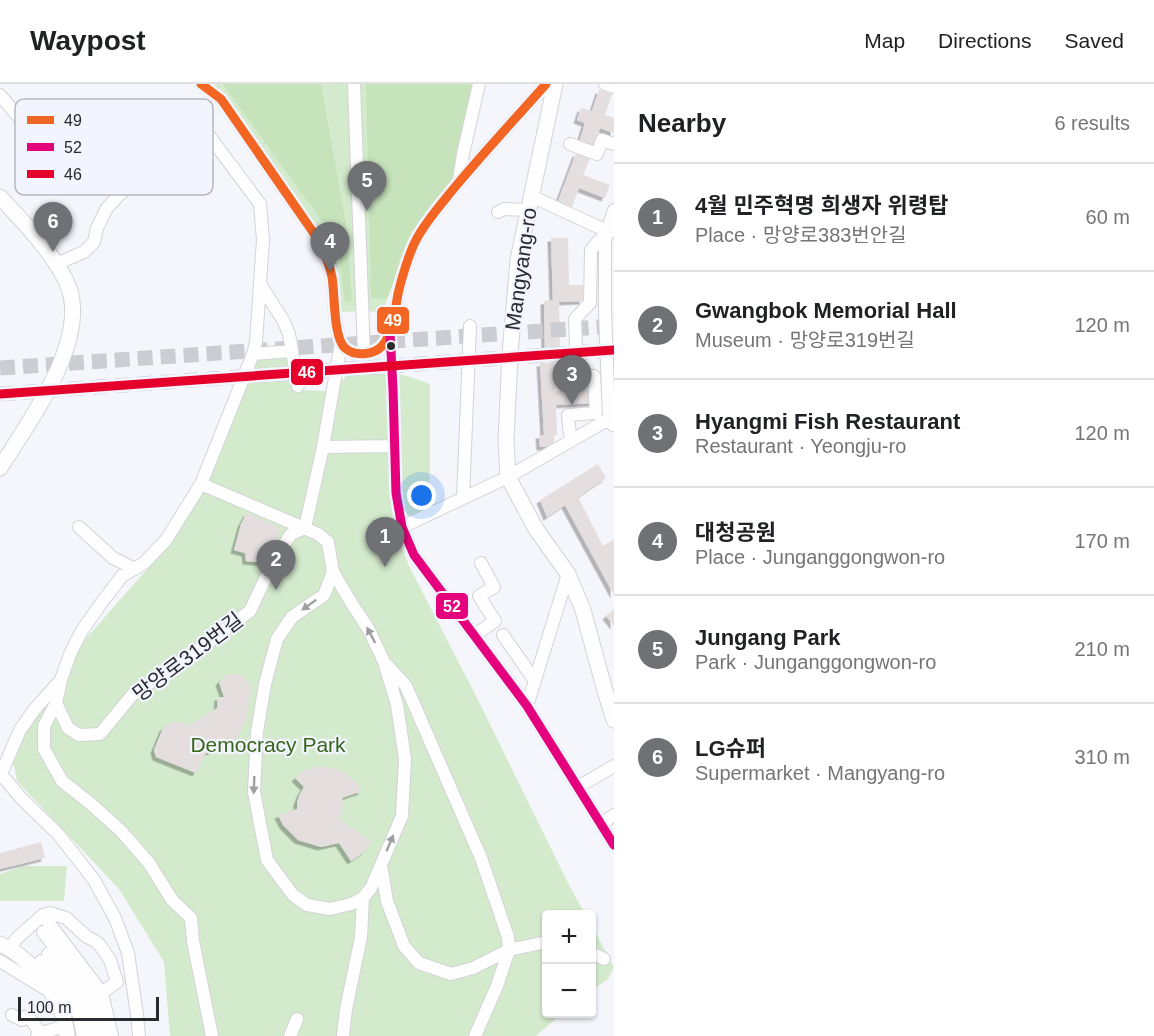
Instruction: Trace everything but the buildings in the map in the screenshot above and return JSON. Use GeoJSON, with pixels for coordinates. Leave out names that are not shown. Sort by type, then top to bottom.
{"type":"FeatureCollection","features":[{"type":"Feature","properties":{"kind":"main road","name":"Mangyang-ro"},"geometry":{"type":"LineString","coordinates":[[555,84],[518,260],[506,440],[508,477],[536,529],[568,574],[583,610],[614,720]]}},
{"type":"Feature","properties":{"kind":"main road"},"geometry":{"type":"LineString","coordinates":[[0,197],[56,264],[69,289],[73,314],[67,349],[49,388],[0,468]]}},
{"type":"Feature","properties":{"kind":"main road"},"geometry":{"type":"LineString","coordinates":[[5,946],[27,962],[50,991],[79,1011]]}},
{"type":"Feature","properties":{"kind":"street"},"geometry":{"type":"LineString","coordinates":[[201,84],[221,99],[234,116],[325,253],[332,279],[341,343],[351,352],[364,354],[384,345],[415,242],[439,206],[546,84]]}},
{"type":"Feature","properties":{"kind":"street"},"geometry":{"type":"LineString","coordinates":[[354,84],[364,354]]}},
{"type":"Feature","properties":{"kind":"street"},"geometry":{"type":"LineString","coordinates":[[459,183],[463,154],[479,84]]}},
{"type":"Feature","properties":{"kind":"street"},"geometry":{"type":"LineString","coordinates":[[605,84],[614,87]]}},
{"type":"Feature","properties":{"kind":"street"},"geometry":{"type":"LineString","coordinates":[[0,95],[15,113]]}},
{"type":"Feature","properties":{"kind":"street"},"geometry":{"type":"LineString","coordinates":[[570,144],[597,154],[602,140],[614,144]]}},
{"type":"Feature","properties":{"kind":"street"},"geometry":{"type":"LineString","coordinates":[[212,1036],[193,941],[191,918],[172,900],[149,863],[121,831],[62,781],[44,749],[44,726],[56,703],[70,654],[81,632],[122,576],[144,564],[166,540],[201,484],[253,354],[256,342],[263,240],[260,204],[213,141]]}},
{"type":"Feature","properties":{"kind":"street"},"geometry":{"type":"LineString","coordinates":[[56,264],[84,252],[94,242],[97,228],[107,208],[119,195]]}},
{"type":"Feature","properties":{"kind":"street"},"geometry":{"type":"LineString","coordinates":[[498,212],[530,203],[610,231]]}},
{"type":"Feature","properties":{"kind":"street"},"geometry":{"type":"LineString","coordinates":[[402,527],[508,477],[612,421],[605,311],[605,242],[610,231],[614,210]]}},
{"type":"Feature","properties":{"kind":"street"},"geometry":{"type":"LineString","coordinates":[[570,435],[568,415],[596,412],[594,376],[577,377],[575,319],[590,303],[591,250],[610,231]]}},
{"type":"Feature","properties":{"kind":"street"},"geometry":{"type":"LineString","coordinates":[[260,284],[283,320],[289,334],[298,386]]}},
{"type":"Feature","properties":{"kind":"street"},"geometry":{"type":"LineString","coordinates":[[463,498],[470,326]]}},
{"type":"Feature","properties":{"kind":"street"},"geometry":{"type":"LineString","coordinates":[[390,331],[396,493],[402,527],[414,555],[527,706],[614,845]]}},
{"type":"Feature","properties":{"kind":"street"},"geometry":{"type":"LineString","coordinates":[[305,528],[323,447],[341,343]]}},
{"type":"Feature","properties":{"kind":"street"},"geometry":{"type":"LineString","coordinates":[[253,354],[292,351]]}},
{"type":"Feature","properties":{"kind":"street"},"geometry":{"type":"LineString","coordinates":[[323,447],[395,446]]}},
{"type":"Feature","properties":{"kind":"street"},"geometry":{"type":"LineString","coordinates":[[201,484],[318,534],[328,543],[333,572],[369,630],[384,662],[397,705],[405,759],[402,816],[371,888],[363,898],[351,904],[330,909],[307,905],[293,895],[267,860],[254,792],[257,732],[265,684],[277,639],[292,617],[324,595],[333,572]]}},
{"type":"Feature","properties":{"kind":"street"},"geometry":{"type":"LineString","coordinates":[[79,527],[113,558],[135,568]]}},
{"type":"Feature","properties":{"kind":"street","name":"망양로319번길"},"geometry":{"type":"LineString","coordinates":[[56,703],[68,728],[79,735],[100,734],[133,694],[201,648],[250,611],[274,560],[291,534],[305,528]]}},
{"type":"Feature","properties":{"kind":"street"},"geometry":{"type":"LineString","coordinates":[[475,635],[495,621],[479,596],[494,587],[481,563]]}},
{"type":"Feature","properties":{"kind":"street"},"geometry":{"type":"LineString","coordinates":[[527,706],[568,574]]}},
{"type":"Feature","properties":{"kind":"street"},"geometry":{"type":"LineString","coordinates":[[502,635],[535,681]]}},
{"type":"Feature","properties":{"kind":"street"},"geometry":{"type":"LineString","coordinates":[[384,662],[406,686],[481,858],[508,937],[509,950],[497,986],[475,1036]]}},
{"type":"Feature","properties":{"kind":"street"},"geometry":{"type":"LineString","coordinates":[[61,680],[33,710],[20,730],[1,774],[20,797],[59,835],[94,880],[115,918],[128,953],[139,1036]]}},
{"type":"Feature","properties":{"kind":"street"},"geometry":{"type":"LineString","coordinates":[[578,787],[614,766]]}},
{"type":"Feature","properties":{"kind":"street"},"geometry":{"type":"LineString","coordinates":[[601,824],[614,815]]}},
{"type":"Feature","properties":{"kind":"street"},"geometry":{"type":"LineString","coordinates":[[381,865],[387,901],[404,946],[419,963],[451,974],[473,968],[509,950],[542,943]]}},
{"type":"Feature","properties":{"kind":"street"},"geometry":{"type":"LineString","coordinates":[[343,1036],[346,1009],[361,937],[363,898]]}},
{"type":"Feature","properties":{"kind":"street"},"geometry":{"type":"LineString","coordinates":[[5,946],[43,915],[50,913],[66,918],[87,937],[99,944],[110,960],[117,982],[79,1011],[41,1035],[31,1020],[25,1017],[22,1020],[12,1015]]}},
{"type":"Feature","properties":{"kind":"street"},"geometry":{"type":"LineString","coordinates":[[43,915],[65,944],[83,1036]]}},
{"type":"Feature","properties":{"kind":"street"},"geometry":{"type":"LineString","coordinates":[[43,932],[79,1011],[102,1036]]}},
{"type":"Feature","properties":{"kind":"street"},"geometry":{"type":"LineString","coordinates":[[99,944],[110,944],[121,936]]}},
{"type":"Feature","properties":{"kind":"street"},"geometry":{"type":"LineString","coordinates":[[596,955],[604,959]]}},
{"type":"Feature","properties":{"kind":"street"},"geometry":{"type":"LineString","coordinates":[[44,958],[93,1036]]}},
{"type":"Feature","properties":{"kind":"street"},"geometry":{"type":"LineString","coordinates":[[0,961],[50,991]]}},
{"type":"Feature","properties":{"kind":"street"},"geometry":{"type":"LineString","coordinates":[[79,1011],[112,1036]]}},
{"type":"Feature","properties":{"kind":"street"},"geometry":{"type":"LineString","coordinates":[[290,1036],[297,1019]]}},
{"type":"Feature","properties":{"kind":"green space"},"geometry":{"type":"Polygon","coordinates":[[[210,84],[476,84],[451,182],[410,239],[382,313],[340,312],[336,278],[210,84]]]}},
{"type":"Feature","properties":{"kind":"green space"},"geometry":{"type":"Polygon","coordinates":[[[223,84],[321,84],[347,231],[352,302],[345,302],[337,242],[223,84]]]}},
{"type":"Feature","properties":{"kind":"green space"},"geometry":{"type":"Polygon","coordinates":[[[366,84],[476,84],[451,182],[410,239],[387,299],[371,298],[366,84]]]}},
{"type":"Feature","properties":{"kind":"green space","name":"Democracy Park"},"geometry":{"type":"Polygon","coordinates":[[[288,357],[293,390],[329,391],[351,373],[385,371],[430,384],[428,512],[395,529],[409,566],[583,910],[542,910],[542,1018],[556,1018],[536,1036],[170,1036],[164,962],[119,889],[17,781],[13,761],[28,725],[66,680],[82,643],[170,543],[208,483],[257,358],[288,357]]]}},
{"type":"Feature","properties":{"kind":"green space"},"geometry":{"type":"Polygon","coordinates":[[[23,866],[67,866],[64,901],[0,901],[0,874],[23,866]]]}},
{"type":"Feature","properties":{"kind":"green space"},"geometry":{"type":"Polygon","coordinates":[[[596,933],[614,967],[608,979],[596,987],[596,933]]]}},
{"type":"Feature","properties":{"kind":"tunnel"},"geometry":{"type":"LineString","coordinates":[[0,368],[614,326]]}},
{"type":"Feature","properties":{"kind":"tunnel"},"geometry":{"type":"LineString","coordinates":[[0,394],[614,350]]}},
{"type":"Feature","properties":{"kind":"transit line","name":"49"},"geometry":{"type":"LineString","coordinates":[[201,84],[221,99],[315,235],[331,271],[338,335],[345,348],[359,354],[379,349],[386,341],[393,321],[405,267],[423,228],[466,174],[546,84]]}},
{"type":"Feature","properties":{"kind":"transit line","name":"52"},"geometry":{"type":"LineString","coordinates":[[390,333],[396,493],[402,527],[414,555],[527,706],[614,845]]}},
{"type":"Feature","properties":{"kind":"transit line","name":"46"},"geometry":{"type":"LineString","coordinates":[[0,394],[614,350]]}},
{"type":"Feature","properties":{"kind":"place","name":"Jungang Park"},"geometry":{"type":"Point","coordinates":[367,211]}},
{"type":"Feature","properties":{"kind":"place","name":"LG슈퍼"},"geometry":{"type":"Point","coordinates":[53,252]}},
{"type":"Feature","properties":{"kind":"place","name":"대청공원"},"geometry":{"type":"Point","coordinates":[330,272]}},
{"type":"Feature","properties":{"kind":"place","name":"Hyangmi Fish Restaurant"},"geometry":{"type":"Point","coordinates":[572,405]}},
{"type":"Feature","properties":{"kind":"place","name":"4월 민주혁명 희생자 위령탑"},"geometry":{"type":"Point","coordinates":[385,567]}},
{"type":"Feature","properties":{"kind":"place","name":"Gwangbok Memorial Hall"},"geometry":{"type":"Point","coordinates":[276,590]}}]}
